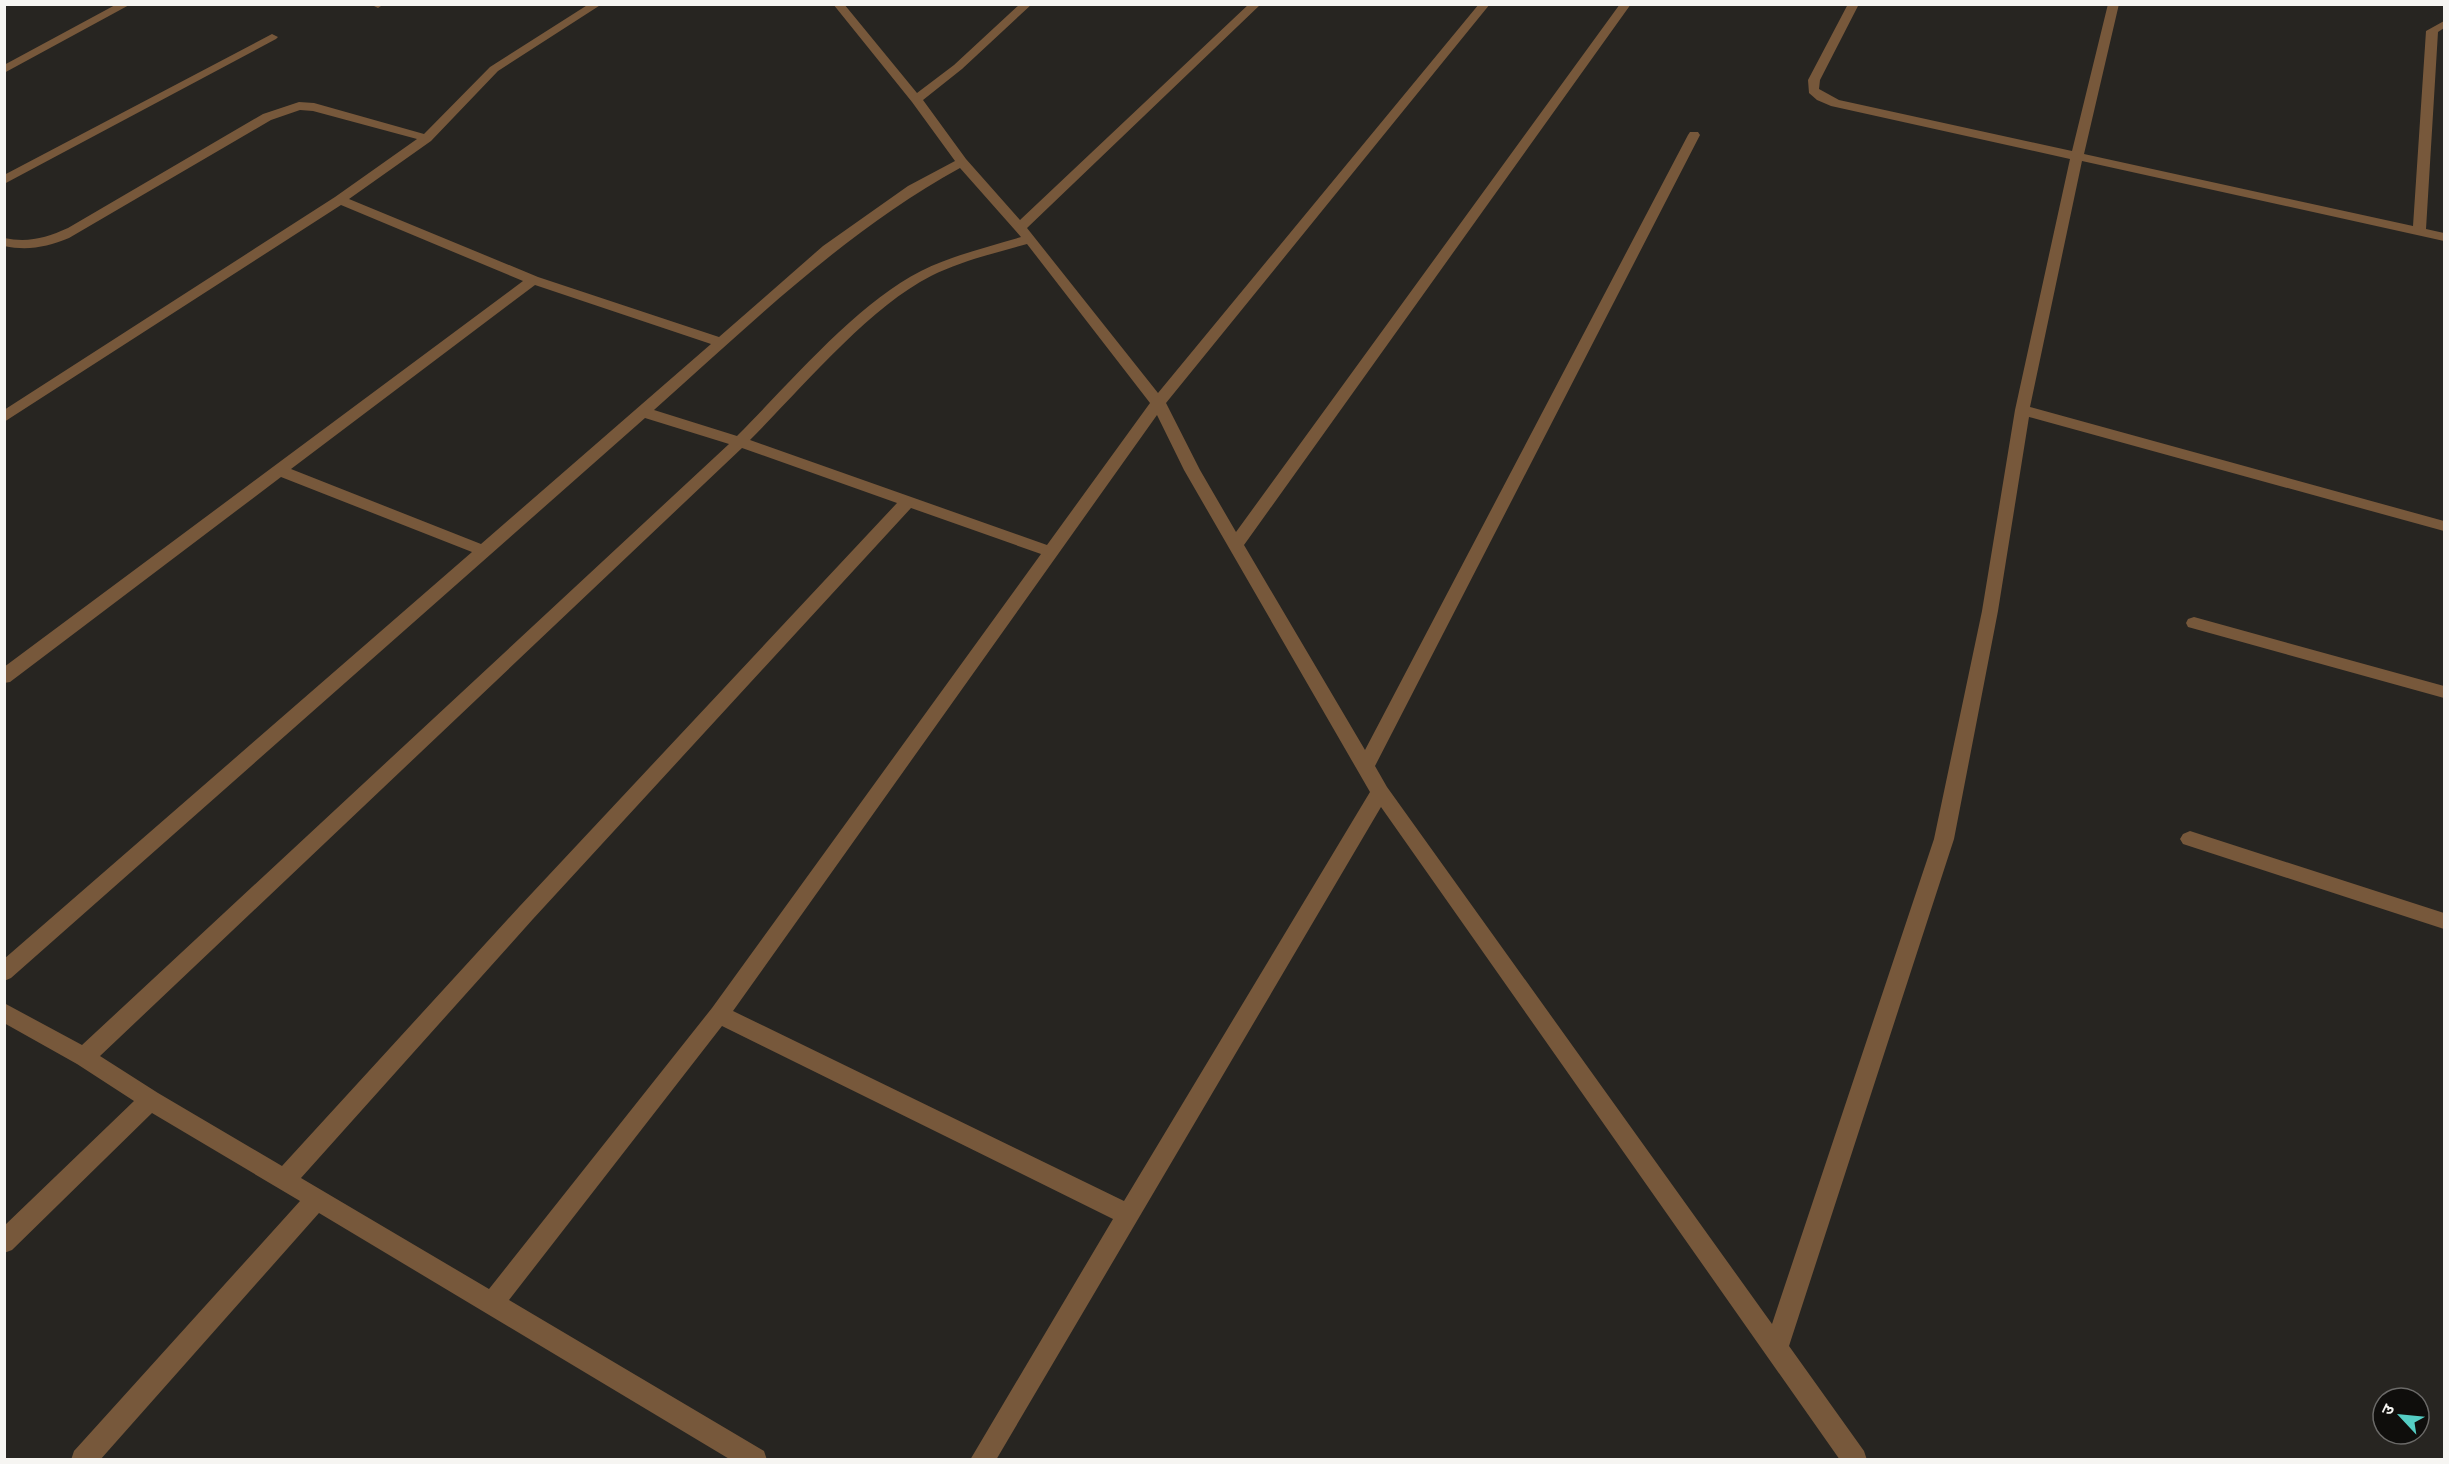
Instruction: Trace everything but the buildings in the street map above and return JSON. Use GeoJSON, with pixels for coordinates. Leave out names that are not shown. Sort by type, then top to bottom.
{"type":"FeatureCollection","features":[{"type":"Feature","properties":{"kind":"street"},"geometry":{"type":"LineString","coordinates":[[4,70],[126,4]]}},
{"type":"Feature","properties":{"kind":"street"},"geometry":{"type":"LineString","coordinates":[[4,417],[340,200],[427,138],[494,69],[597,4]]}},
{"type":"Feature","properties":{"kind":"street"},"geometry":{"type":"LineString","coordinates":[[838,4],[916,99],[962,162],[1025,233],[1158,403],[1192,470],[1380,792],[1855,1460]]}},
{"type":"Feature","properties":{"kind":"street"},"geometry":{"type":"LineString","coordinates":[[916,99],[958,67],[1027,4]]}},
{"type":"Feature","properties":{"kind":"street"},"geometry":{"type":"LineString","coordinates":[[84,1057],[740,442],[850,331],[901,288],[927,273],[1025,233],[1256,4]]}},
{"type":"Feature","properties":{"kind":"street"},"geometry":{"type":"LineString","coordinates":[[492,1303],[719,1014],[1158,403],[1485,4]]}},
{"type":"Feature","properties":{"kind":"street"},"geometry":{"type":"LineString","coordinates":[[1235,545],[1626,4]]}},
{"type":"Feature","properties":{"kind":"street"},"geometry":{"type":"LineString","coordinates":[[1854,4],[1814,80],[1814,90],[1821,97],[1835,103],[2445,237]]}},
{"type":"Feature","properties":{"kind":"street"},"geometry":{"type":"LineString","coordinates":[[1776,1348],[1944,839],[1996,577],[2022,410],[2077,157],[2114,4]]}},
{"type":"Feature","properties":{"kind":"street"},"geometry":{"type":"LineString","coordinates":[[2419,231],[2432,32],[2445,24]]}},
{"type":"Feature","properties":{"kind":"street"},"geometry":{"type":"LineString","coordinates":[[4,180],[272,37]]}},
{"type":"Feature","properties":{"kind":"street"},"geometry":{"type":"LineString","coordinates":[[4,243],[23,247],[54,239],[73,231],[267,117],[299,106],[314,107],[427,138]]}},
{"type":"Feature","properties":{"kind":"street"},"geometry":{"type":"LineString","coordinates":[[1365,767],[1694,135]]}},
{"type":"Feature","properties":{"kind":"street"},"geometry":{"type":"LineString","coordinates":[[4,972],[828,249],[914,189],[962,162]]}},
{"type":"Feature","properties":{"kind":"street"},"geometry":{"type":"LineString","coordinates":[[340,200],[533,280],[722,343]]}},
{"type":"Feature","properties":{"kind":"street"},"geometry":{"type":"LineString","coordinates":[[4,677],[533,280]]}},
{"type":"Feature","properties":{"kind":"street"},"geometry":{"type":"LineString","coordinates":[[2022,410],[2445,526]]}},
{"type":"Feature","properties":{"kind":"street"},"geometry":{"type":"LineString","coordinates":[[643,412],[740,442],[1051,552]]}},
{"type":"Feature","properties":{"kind":"street"},"geometry":{"type":"LineString","coordinates":[[280,471],[484,551]]}},
{"type":"Feature","properties":{"kind":"street"},"geometry":{"type":"LineString","coordinates":[[284,1180],[526,913],[908,501]]}},
{"type":"Feature","properties":{"kind":"street"},"geometry":{"type":"LineString","coordinates":[[2194,623],[2445,692]]}},
{"type":"Feature","properties":{"kind":"street"},"geometry":{"type":"LineString","coordinates":[[982,1460],[1380,792]]}},
{"type":"Feature","properties":{"kind":"street"},"geometry":{"type":"LineString","coordinates":[[2190,839],[2445,921]]}},
{"type":"Feature","properties":{"kind":"street"},"geometry":{"type":"LineString","coordinates":[[4,1012],[84,1057],[150,1100],[755,1460]]}},
{"type":"Feature","properties":{"kind":"street"},"geometry":{"type":"LineString","coordinates":[[719,1014],[1128,1215]]}},
{"type":"Feature","properties":{"kind":"street"},"geometry":{"type":"LineString","coordinates":[[4,1242],[150,1100]]}},
{"type":"Feature","properties":{"kind":"street"},"geometry":{"type":"LineString","coordinates":[[83,1460],[317,1199]]}}]}
